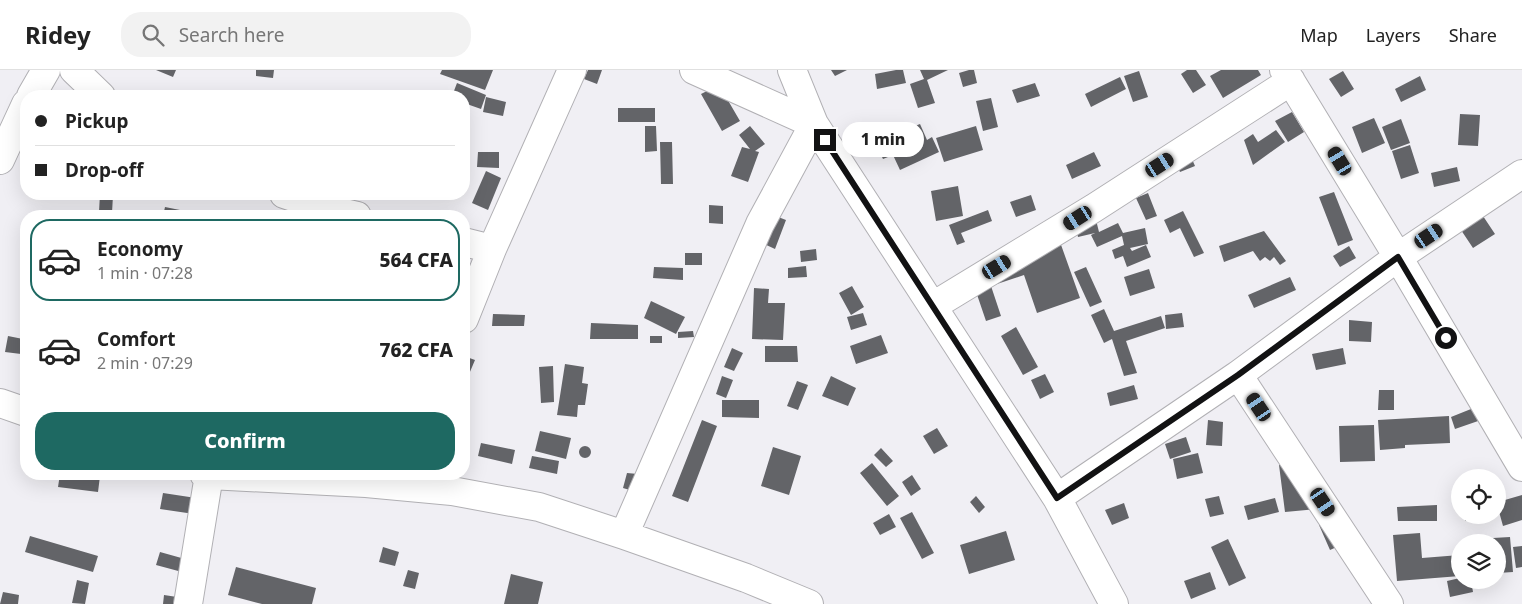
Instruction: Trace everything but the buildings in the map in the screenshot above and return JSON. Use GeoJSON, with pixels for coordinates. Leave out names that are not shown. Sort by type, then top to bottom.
{"type":"FeatureCollection","features":[{"type":"Feature","properties":{"kind":"street"},"geometry":{"type":"LineString","coordinates":[[34,90],[46,70]]}},
{"type":"Feature","properties":{"kind":"street"},"geometry":{"type":"LineString","coordinates":[[74,70],[96,90]]}},
{"type":"Feature","properties":{"kind":"street"},"geometry":{"type":"LineString","coordinates":[[470,304],[492,249],[572,70]]}},
{"type":"Feature","properties":{"kind":"street"},"geometry":{"type":"LineString","coordinates":[[694,70],[814,124]]}},
{"type":"Feature","properties":{"kind":"street"},"geometry":{"type":"LineString","coordinates":[[792,70],[814,124],[1057,498],[1107,603]]}},
{"type":"Feature","properties":{"kind":"street"},"geometry":{"type":"LineString","coordinates":[[933,306],[1094,208],[1287,75],[1398,257],[1522,467]]}},
{"type":"Feature","properties":{"kind":"street"},"geometry":{"type":"LineString","coordinates":[[0,160],[20,112]]}},
{"type":"Feature","properties":{"kind":"street"},"geometry":{"type":"LineString","coordinates":[[624,535],[760,224],[814,124]]}},
{"type":"Feature","properties":{"kind":"street"},"geometry":{"type":"LineString","coordinates":[[1057,498],[1238,375],[1398,257],[1522,174]]}},
{"type":"Feature","properties":{"kind":"street"},"geometry":{"type":"LineString","coordinates":[[302,200],[331,210]]}},
{"type":"Feature","properties":{"kind":"street"},"geometry":{"type":"LineString","coordinates":[[470,244],[492,249]]}},
{"type":"Feature","properties":{"kind":"street"},"geometry":{"type":"LineString","coordinates":[[1238,375],[1389,604]]}},
{"type":"Feature","properties":{"kind":"street"},"geometry":{"type":"LineString","coordinates":[[0,403],[20,410]]}},
{"type":"Feature","properties":{"kind":"street"},"geometry":{"type":"LineString","coordinates":[[188,604],[205,480]]}},
{"type":"Feature","properties":{"kind":"street"},"geometry":{"type":"LineString","coordinates":[[306,480],[366,483],[399,480],[539,507],[746,578],[809,604]]}},
{"type":"Feature","properties":{"kind":"route"},"geometry":{"type":"LineString","coordinates":[[825,140],[1057,498],[1238,375],[1398,257],[1446,338]]}}]}
